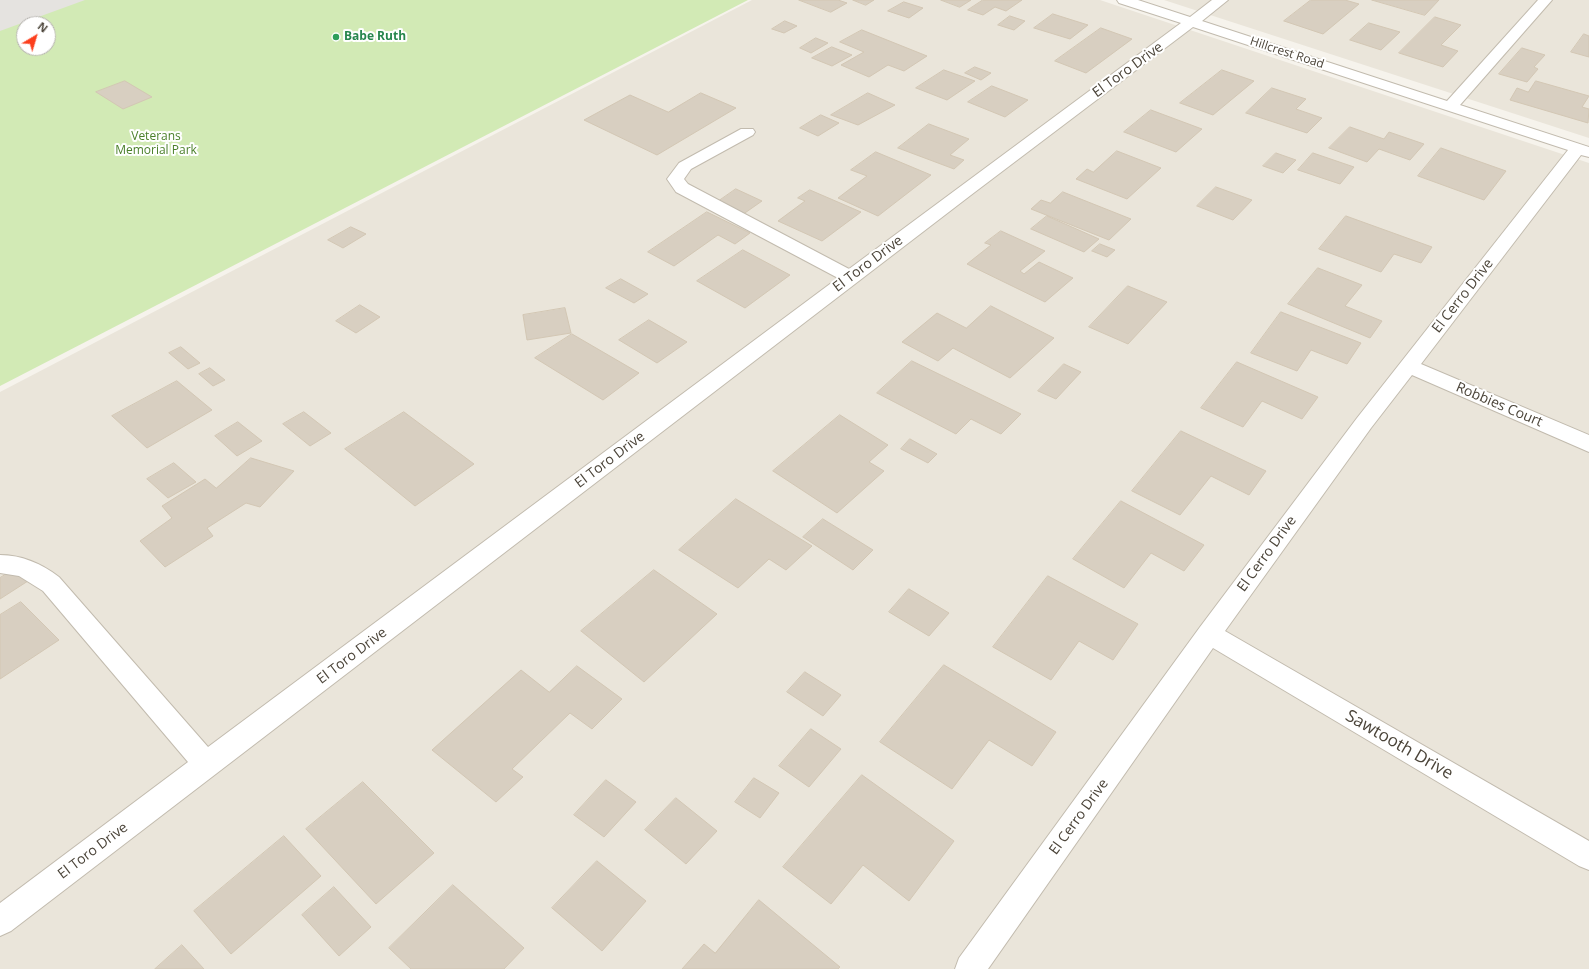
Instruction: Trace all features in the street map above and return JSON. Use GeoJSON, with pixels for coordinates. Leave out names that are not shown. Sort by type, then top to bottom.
{"type":"FeatureCollection","features":[{"type":"Feature","properties":{"kind":"street","name":"Hillcrest Road"},"geometry":{"type":"LineString","coordinates":[[1124,0],[1583,150]]}},
{"type":"Feature","properties":{"kind":"street","name":"El Toro Drive"},"geometry":{"type":"LineString","coordinates":[[0,921],[850,277],[1221,0]]}},
{"type":"Feature","properties":{"kind":"street"},"geometry":{"type":"LineString","coordinates":[[1451,106],[1545,0]]}},
{"type":"Feature","properties":{"kind":"street"},"geometry":{"type":"LineString","coordinates":[[747,132],[684,166],[675,179],[682,188],[850,277]]}},
{"type":"Feature","properties":{"kind":"street","name":"El Cerro Drive"},"geometry":{"type":"LineString","coordinates":[[970,969],[1209,634],[1408,366],[1583,150]]}},
{"type":"Feature","properties":{"kind":"street","name":"Robbies Court"},"geometry":{"type":"LineString","coordinates":[[1408,366],[1589,444]]}},
{"type":"Feature","properties":{"kind":"street"},"geometry":{"type":"LineString","coordinates":[[0,564],[11,563],[40,575],[51,584],[207,765]]}},
{"type":"Feature","properties":{"kind":"street","name":"Sawtooth Drive"},"geometry":{"type":"LineString","coordinates":[[1209,634],[1589,856]]}},
{"type":"Feature","properties":{"kind":"shaded area"},"geometry":{"type":"Polygon","coordinates":[[[0,0],[85,0],[41,16],[16,16],[16,25],[0,31],[0,0]]]}},
{"type":"Feature","properties":{"kind":"shaded area"},"geometry":{"type":"Polygon","coordinates":[[[752,0],[1100,0],[1589,163],[1589,969],[0,969],[0,392],[752,0]]]}},
{"type":"Feature","properties":{"kind":"shaded area"},"geometry":{"type":"Polygon","coordinates":[[[1164,0],[1589,0],[1589,138],[1164,0]]]}},
{"type":"Feature","properties":{"kind":"green space","name":"Veterans Memorial Park"},"geometry":{"type":"Polygon","coordinates":[[[0,0],[748,0],[0,386],[0,0]]]}},
{"type":"Feature","properties":{"kind":"building"},"geometry":{"type":"Polygon","coordinates":[[[799,0],[838,0],[847,3],[831,12],[799,0]]]}},
{"type":"Feature","properties":{"kind":"building"},"geometry":{"type":"Polygon","coordinates":[[[853,0],[874,0],[866,5],[853,0]]]}},
{"type":"Feature","properties":{"kind":"building"},"geometry":{"type":"Polygon","coordinates":[[[941,0],[971,0],[960,7],[941,0]]]}},
{"type":"Feature","properties":{"kind":"building"},"geometry":{"type":"Polygon","coordinates":[[[983,0],[1022,0],[1006,11],[995,7],[983,15],[968,10],[983,0]]]}},
{"type":"Feature","properties":{"kind":"building"},"geometry":{"type":"Polygon","coordinates":[[[1311,0],[1345,0],[1359,4],[1323,34],[1284,21],[1311,0]]]}},
{"type":"Feature","properties":{"kind":"building"},"geometry":{"type":"Polygon","coordinates":[[[1372,0],[1439,0],[1425,15],[1372,0]]]}},
{"type":"Feature","properties":{"kind":"building"},"geometry":{"type":"Polygon","coordinates":[[[904,2],[923,8],[909,18],[888,11],[904,2]]]}},
{"type":"Feature","properties":{"kind":"building"},"geometry":{"type":"Polygon","coordinates":[[[1053,14],[1088,25],[1070,39],[1034,28],[1053,14]]]}},
{"type":"Feature","properties":{"kind":"building"},"geometry":{"type":"Polygon","coordinates":[[[1010,16],[1025,21],[1014,30],[998,25],[1010,16]]]}},
{"type":"Feature","properties":{"kind":"building"},"geometry":{"type":"Polygon","coordinates":[[[1435,17],[1461,25],[1441,45],[1458,51],[1443,67],[1399,53],[1435,17]]]}},
{"type":"Feature","properties":{"kind":"building"},"geometry":{"type":"Polygon","coordinates":[[[785,21],[797,26],[784,33],[772,29],[785,21]]]}},
{"type":"Feature","properties":{"kind":"building"},"geometry":{"type":"Polygon","coordinates":[[[1369,23],[1400,32],[1381,50],[1350,40],[1369,23]]]}},
{"type":"Feature","properties":{"kind":"building"},"geometry":{"type":"Polygon","coordinates":[[[1101,28],[1132,39],[1086,73],[1055,61],[1101,28]]]}},
{"type":"Feature","properties":{"kind":"building"},"geometry":{"type":"Polygon","coordinates":[[[862,30],[927,56],[904,71],[888,65],[869,77],[841,65],[864,52],[840,42],[862,30]]]}},
{"type":"Feature","properties":{"kind":"building"},"geometry":{"type":"Polygon","coordinates":[[[1584,34],[1589,36],[1589,57],[1571,52],[1584,34]]]}},
{"type":"Feature","properties":{"kind":"building"},"geometry":{"type":"Polygon","coordinates":[[[816,38],[828,43],[811,53],[800,48],[816,38]]]}},
{"type":"Feature","properties":{"kind":"building"},"geometry":{"type":"Polygon","coordinates":[[[832,47],[852,55],[832,66],[812,58],[832,47]]]}},
{"type":"Feature","properties":{"kind":"building"},"geometry":{"type":"Polygon","coordinates":[[[1522,48],[1545,55],[1534,67],[1538,69],[1527,82],[1499,74],[1522,48]]]}},
{"type":"Feature","properties":{"kind":"building"},"geometry":{"type":"Polygon","coordinates":[[[975,67],[991,73],[981,80],[965,73],[975,67]]]}},
{"type":"Feature","properties":{"kind":"building"},"geometry":{"type":"Polygon","coordinates":[[[944,70],[975,81],[947,100],[916,88],[944,70]]]}},
{"type":"Feature","properties":{"kind":"building"},"geometry":{"type":"Polygon","coordinates":[[[1222,70],[1254,81],[1213,115],[1180,103],[1222,70]]]}},
{"type":"Feature","properties":{"kind":"building"},"geometry":{"type":"Polygon","coordinates":[[[125,81],[152,97],[123,109],[96,92],[125,81]]]}},
{"type":"Feature","properties":{"kind":"building"},"geometry":{"type":"Polygon","coordinates":[[[1536,81],[1589,96],[1582,107],[1589,109],[1588,123],[1510,100],[1517,88],[1528,92],[1536,81]]]}},
{"type":"Feature","properties":{"kind":"building"},"geometry":{"type":"Polygon","coordinates":[[[992,86],[1028,100],[1005,117],[968,102],[992,86]]]}},
{"type":"Feature","properties":{"kind":"building"},"geometry":{"type":"Polygon","coordinates":[[[1272,88],[1306,99],[1296,109],[1322,118],[1307,133],[1246,113],[1272,88]]]}},
{"type":"Feature","properties":{"kind":"building"},"geometry":{"type":"Polygon","coordinates":[[[701,93],[736,108],[657,155],[584,120],[630,95],[668,112],[701,93]]]}},
{"type":"Feature","properties":{"kind":"building"},"geometry":{"type":"Polygon","coordinates":[[[868,93],[895,105],[858,125],[831,115],[868,93]]]}},
{"type":"Feature","properties":{"kind":"building"},"geometry":{"type":"Polygon","coordinates":[[[1151,110],[1202,129],[1176,152],[1124,132],[1151,110]]]}},
{"type":"Feature","properties":{"kind":"building"},"geometry":{"type":"Polygon","coordinates":[[[821,115],[839,123],[818,136],[800,128],[821,115]]]}},
{"type":"Feature","properties":{"kind":"building"},"geometry":{"type":"Polygon","coordinates":[[[929,124],[969,139],[950,155],[964,160],[954,169],[898,148],[929,124]]]}},
{"type":"Feature","properties":{"kind":"building"},"geometry":{"type":"Polygon","coordinates":[[[1350,127],[1384,139],[1389,132],[1424,144],[1410,160],[1379,149],[1367,162],[1329,148],[1350,127]]]}},
{"type":"Feature","properties":{"kind":"building"},"geometry":{"type":"Polygon","coordinates":[[[1441,148],[1506,171],[1484,200],[1418,176],[1441,148]]]}},
{"type":"Feature","properties":{"kind":"building"},"geometry":{"type":"Polygon","coordinates":[[[1117,151],[1161,168],[1127,199],[1076,179],[1087,169],[1093,172],[1117,151]]]}},
{"type":"Feature","properties":{"kind":"building"},"geometry":{"type":"Polygon","coordinates":[[[876,152],[931,175],[878,216],[838,198],[867,176],[851,170],[876,152]]]}},
{"type":"Feature","properties":{"kind":"building"},"geometry":{"type":"Polygon","coordinates":[[[1276,153],[1296,160],[1283,173],[1263,166],[1276,153]]]}},
{"type":"Feature","properties":{"kind":"building"},"geometry":{"type":"Polygon","coordinates":[[[1313,153],[1354,167],[1340,184],[1298,170],[1313,153]]]}},
{"type":"Feature","properties":{"kind":"building"},"geometry":{"type":"Polygon","coordinates":[[[1216,187],[1252,200],[1233,220],[1197,206],[1216,187]]]}},
{"type":"Feature","properties":{"kind":"building"},"geometry":{"type":"Polygon","coordinates":[[[736,189],[762,201],[742,215],[716,203],[736,189]]]}},
{"type":"Feature","properties":{"kind":"building"},"geometry":{"type":"Polygon","coordinates":[[[810,190],[861,212],[822,241],[778,221],[805,201],[798,198],[810,190]]]}},
{"type":"Feature","properties":{"kind":"building"},"geometry":{"type":"Polygon","coordinates":[[[1063,192],[1131,219],[1109,240],[1031,209],[1041,200],[1050,203],[1063,192]]]}},
{"type":"Feature","properties":{"kind":"building"},"geometry":{"type":"Polygon","coordinates":[[[707,212],[750,233],[735,244],[718,235],[674,266],[648,252],[707,212]]]}},
{"type":"Feature","properties":{"kind":"building"},"geometry":{"type":"Polygon","coordinates":[[[1047,216],[1099,239],[1084,252],[1031,229],[1047,216]]]}},
{"type":"Feature","properties":{"kind":"building"},"geometry":{"type":"Polygon","coordinates":[[[1346,216],[1432,247],[1421,263],[1394,254],[1381,272],[1319,249],[1346,216]]]}},
{"type":"Feature","properties":{"kind":"building"},"geometry":{"type":"Polygon","coordinates":[[[351,227],[366,234],[343,248],[328,240],[351,227]]]}},
{"type":"Feature","properties":{"kind":"building"},"geometry":{"type":"Polygon","coordinates":[[[1001,231],[1045,251],[1020,271],[1024,274],[1039,262],[1073,278],[1045,302],[967,264],[991,245],[985,243],[1001,231]]]}},
{"type":"Feature","properties":{"kind":"building"},"geometry":{"type":"Polygon","coordinates":[[[1100,244],[1115,250],[1107,257],[1092,251],[1100,244]]]}},
{"type":"Feature","properties":{"kind":"building"},"geometry":{"type":"Polygon","coordinates":[[[743,250],[790,275],[745,308],[697,281],[743,250]]]}},
{"type":"Feature","properties":{"kind":"building"},"geometry":{"type":"Polygon","coordinates":[[[1318,268],[1362,285],[1345,306],[1382,321],[1370,338],[1288,304],[1318,268]]]}},
{"type":"Feature","properties":{"kind":"building"},"geometry":{"type":"Polygon","coordinates":[[[621,279],[648,294],[634,303],[606,288],[621,279]]]}},
{"type":"Feature","properties":{"kind":"building"},"geometry":{"type":"Polygon","coordinates":[[[1128,286],[1167,302],[1128,344],[1089,327],[1128,286]]]}},
{"type":"Feature","properties":{"kind":"building"},"geometry":{"type":"Polygon","coordinates":[[[360,305],[380,317],[356,333],[336,321],[360,305]]]}},
{"type":"Feature","properties":{"kind":"building"},"geometry":{"type":"Polygon","coordinates":[[[991,306],[1054,338],[1010,378],[953,348],[938,361],[902,342],[937,313],[966,328],[991,306]]]}},
{"type":"Feature","properties":{"kind":"building"},"geometry":{"type":"Polygon","coordinates":[[[565,308],[571,333],[527,340],[523,315],[565,308]]]}},
{"type":"Feature","properties":{"kind":"building"},"geometry":{"type":"Polygon","coordinates":[[[1281,312],[1361,343],[1347,364],[1311,350],[1297,371],[1251,353],[1281,312]]]}},
{"type":"Feature","properties":{"kind":"building"},"geometry":{"type":"Polygon","coordinates":[[[649,320],[687,342],[657,363],[619,340],[649,320]]]}},
{"type":"Feature","properties":{"kind":"building"},"geometry":{"type":"Polygon","coordinates":[[[572,334],[639,373],[603,400],[535,358],[572,334]]]}},
{"type":"Feature","properties":{"kind":"building"},"geometry":{"type":"Polygon","coordinates":[[[181,347],[200,363],[188,369],[169,353],[181,347]]]}},
{"type":"Feature","properties":{"kind":"building"},"geometry":{"type":"Polygon","coordinates":[[[912,361],[1021,414],[1001,434],[971,419],[956,434],[877,393],[912,361]]]}},
{"type":"Feature","properties":{"kind":"building"},"geometry":{"type":"Polygon","coordinates":[[[1237,362],[1318,397],[1302,419],[1262,401],[1243,427],[1201,408],[1237,362]]]}},
{"type":"Feature","properties":{"kind":"building"},"geometry":{"type":"Polygon","coordinates":[[[1064,364],[1081,372],[1056,399],[1038,391],[1064,364]]]}},
{"type":"Feature","properties":{"kind":"building"},"geometry":{"type":"Polygon","coordinates":[[[210,368],[225,380],[213,386],[199,374],[210,368]]]}},
{"type":"Feature","properties":{"kind":"building"},"geometry":{"type":"Polygon","coordinates":[[[177,381],[212,410],[147,448],[112,416],[177,381]]]}},
{"type":"Feature","properties":{"kind":"building"},"geometry":{"type":"Polygon","coordinates":[[[304,412],[331,433],[310,446],[283,424],[304,412]]]}},
{"type":"Feature","properties":{"kind":"building"},"geometry":{"type":"Polygon","coordinates":[[[404,412],[474,464],[415,506],[345,449],[404,412]]]}},
{"type":"Feature","properties":{"kind":"building"},"geometry":{"type":"Polygon","coordinates":[[[840,415],[888,445],[869,462],[884,471],[837,513],[773,471],[840,415]]]}},
{"type":"Feature","properties":{"kind":"building"},"geometry":{"type":"Polygon","coordinates":[[[238,422],[262,441],[237,456],[215,436],[238,422]]]}},
{"type":"Feature","properties":{"kind":"building"},"geometry":{"type":"Polygon","coordinates":[[[1181,431],[1266,471],[1249,495],[1211,476],[1180,515],[1132,491],[1181,431]]]}},
{"type":"Feature","properties":{"kind":"building"},"geometry":{"type":"Polygon","coordinates":[[[910,439],[937,454],[928,463],[901,449],[910,439]]]}},
{"type":"Feature","properties":{"kind":"building"},"geometry":{"type":"Polygon","coordinates":[[[251,458],[294,471],[260,507],[246,503],[207,528],[213,536],[165,567],[140,541],[172,518],[162,506],[205,479],[216,488],[251,458]]]}},
{"type":"Feature","properties":{"kind":"building"},"geometry":{"type":"Polygon","coordinates":[[[174,463],[196,482],[168,498],[147,479],[174,463]]]}},
{"type":"Feature","properties":{"kind":"building"},"geometry":{"type":"Polygon","coordinates":[[[736,499],[812,546],[786,570],[769,559],[738,588],[679,550],[736,499]]]}},
{"type":"Feature","properties":{"kind":"building"},"geometry":{"type":"Polygon","coordinates":[[[1121,501],[1204,545],[1184,571],[1151,553],[1124,588],[1073,559],[1121,501]]]}},
{"type":"Feature","properties":{"kind":"building"},"geometry":{"type":"Polygon","coordinates":[[[823,519],[873,550],[853,570],[803,537],[823,519]]]}},
{"type":"Feature","properties":{"kind":"building"},"geometry":{"type":"Polygon","coordinates":[[[15,569],[28,581],[0,599],[0,578],[15,569]]]}},
{"type":"Feature","properties":{"kind":"building"},"geometry":{"type":"Polygon","coordinates":[[[654,570],[717,614],[644,682],[581,631],[654,570]]]}},
{"type":"Feature","properties":{"kind":"building"},"geometry":{"type":"Polygon","coordinates":[[[1048,576],[1138,624],[1113,660],[1079,641],[1051,680],[993,647],[1048,576]]]}},
{"type":"Feature","properties":{"kind":"building"},"geometry":{"type":"Polygon","coordinates":[[[909,589],[949,613],[929,636],[889,612],[909,589]]]}},
{"type":"Feature","properties":{"kind":"building"},"geometry":{"type":"Polygon","coordinates":[[[21,602],[59,640],[0,679],[0,615],[21,602]]]}},
{"type":"Feature","properties":{"kind":"building"},"geometry":{"type":"Polygon","coordinates":[[[944,665],[1056,732],[1032,766],[989,740],[952,789],[880,742],[944,665]]]}},
{"type":"Feature","properties":{"kind":"building"},"geometry":{"type":"Polygon","coordinates":[[[577,666],[622,699],[592,729],[570,713],[512,769],[523,777],[496,802],[432,750],[521,670],[549,692],[577,666]]]}},
{"type":"Feature","properties":{"kind":"building"},"geometry":{"type":"Polygon","coordinates":[[[805,672],[841,695],[823,716],[787,692],[805,672]]]}},
{"type":"Feature","properties":{"kind":"building"},"geometry":{"type":"Polygon","coordinates":[[[811,729],[841,749],[809,787],[779,766],[811,729]]]}},
{"type":"Feature","properties":{"kind":"building"},"geometry":{"type":"Polygon","coordinates":[[[862,775],[954,841],[909,901],[863,865],[831,904],[783,867],[862,775]]]}},
{"type":"Feature","properties":{"kind":"building"},"geometry":{"type":"Polygon","coordinates":[[[754,778],[779,793],[760,818],[735,802],[754,778]]]}},
{"type":"Feature","properties":{"kind":"building"},"geometry":{"type":"Polygon","coordinates":[[[606,780],[636,802],[604,837],[574,815],[606,780]]]}},
{"type":"Feature","properties":{"kind":"building"},"geometry":{"type":"Polygon","coordinates":[[[363,782],[434,853],[376,904],[306,829],[363,782]]]}},
{"type":"Feature","properties":{"kind":"building"},"geometry":{"type":"Polygon","coordinates":[[[676,798],[717,831],[686,864],[645,830],[676,798]]]}},
{"type":"Feature","properties":{"kind":"building"},"geometry":{"type":"Polygon","coordinates":[[[284,836],[321,876],[231,954],[194,911],[284,836]]]}},
{"type":"Feature","properties":{"kind":"building"},"geometry":{"type":"Polygon","coordinates":[[[597,861],[646,901],[602,951],[552,908],[597,861]]]}},
{"type":"Feature","properties":{"kind":"building"},"geometry":{"type":"Polygon","coordinates":[[[453,885],[524,948],[504,969],[411,969],[389,948],[453,885]]]}},
{"type":"Feature","properties":{"kind":"building"},"geometry":{"type":"Polygon","coordinates":[[[334,887],[371,927],[339,956],[302,915],[334,887]]]}},
{"type":"Feature","properties":{"kind":"building"},"geometry":{"type":"Polygon","coordinates":[[[759,900],[840,967],[838,969],[682,969],[704,944],[715,953],[759,900]]]}},
{"type":"Feature","properties":{"kind":"building"},"geometry":{"type":"Polygon","coordinates":[[[182,945],[204,969],[155,969],[182,945]]]}},
{"type":"Feature","properties":{"kind":"place","name":"Babe Ruth"},"geometry":{"type":"Point","coordinates":[336,37]}}]}
